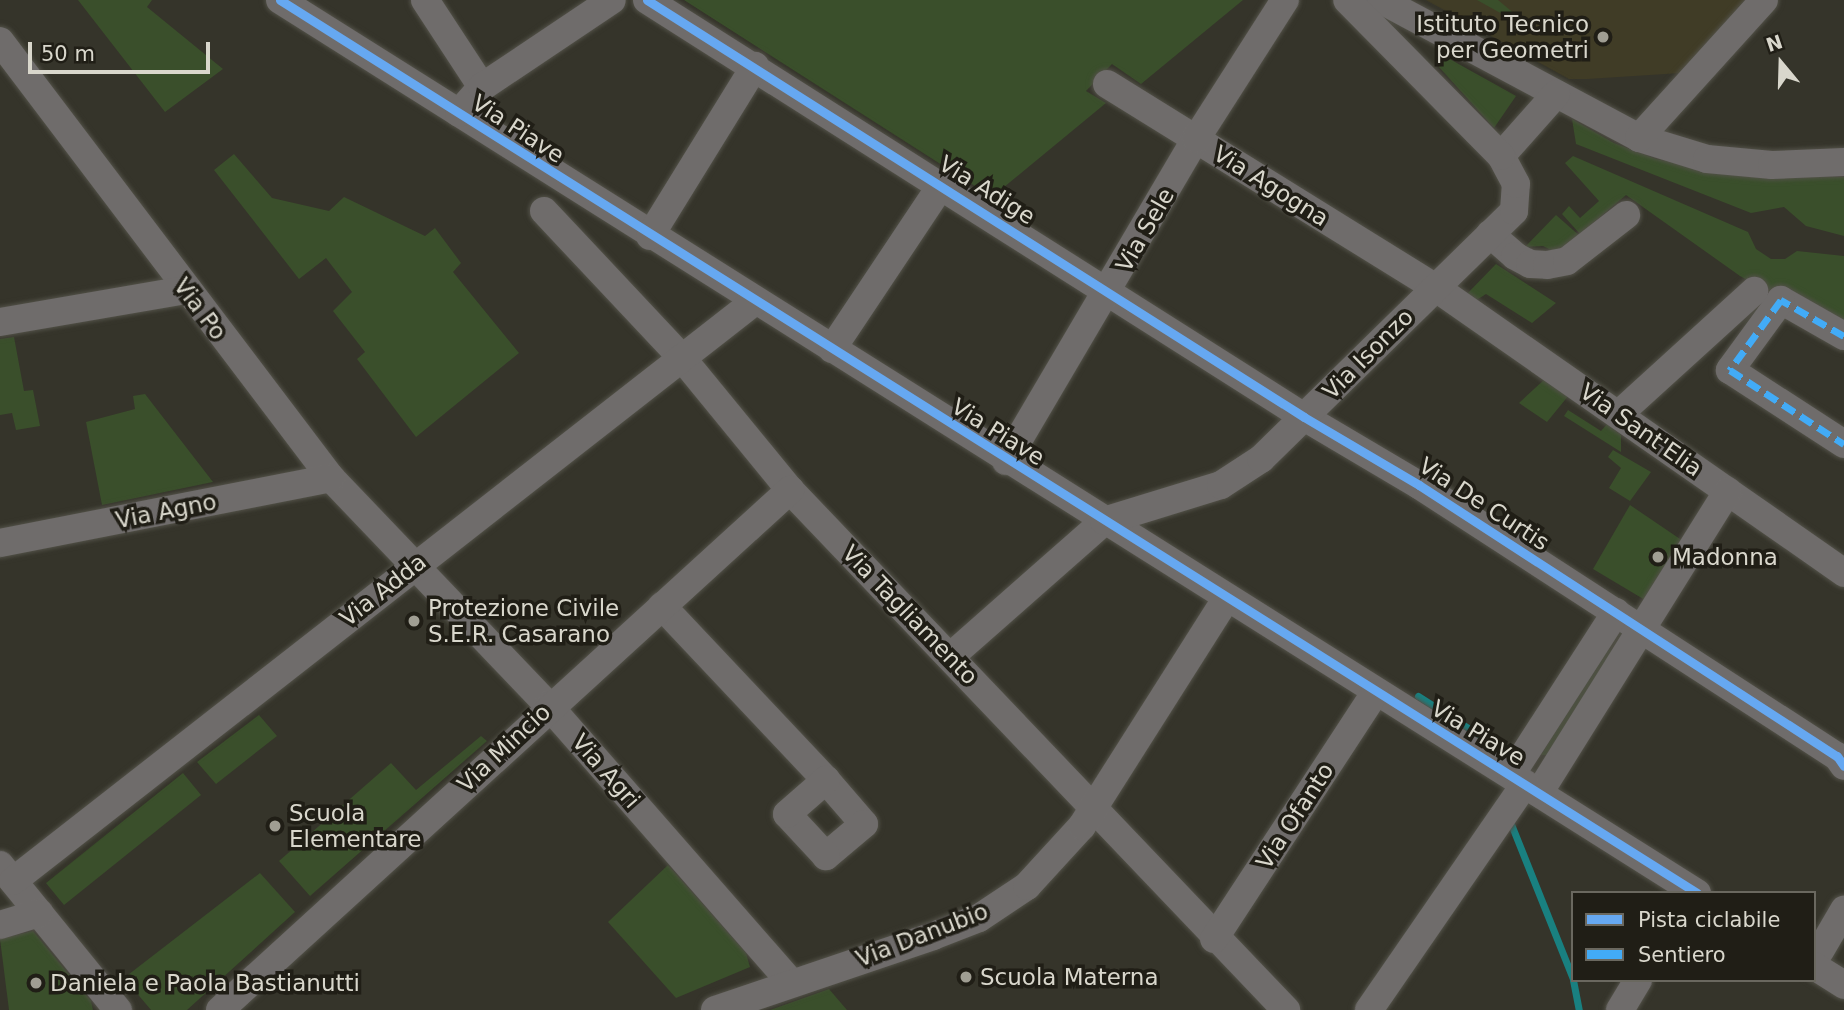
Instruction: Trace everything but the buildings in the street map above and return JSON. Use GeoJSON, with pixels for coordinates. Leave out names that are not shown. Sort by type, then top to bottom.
{"type":"FeatureCollection","features":[{"type":"Feature","properties":{"kind":"street","name":"Via Piave"},"geometry":{"type":"LineString","coordinates":[[280,0],[1006,461],[1525,784],[1691,891]]}},
{"type":"Feature","properties":{"kind":"street"},"geometry":{"type":"LineString","coordinates":[[425,0],[482,87]]}},
{"type":"Feature","properties":{"kind":"street"},"geometry":{"type":"LineString","coordinates":[[459,113],[482,87],[611,0]]}},
{"type":"Feature","properties":{"kind":"street","name":"Via Adige"},"geometry":{"type":"LineString","coordinates":[[647,0],[1110,290],[1304,417]]}},
{"type":"Feature","properties":{"kind":"street","name":"Via Sele"},"geometry":{"type":"LineString","coordinates":[[1006,461],[1110,290],[1196,139],[1285,0]]}},
{"type":"Feature","properties":{"kind":"street"},"geometry":{"type":"LineString","coordinates":[[1347,0],[1501,156],[1556,94]]}},
{"type":"Feature","properties":{"kind":"street"},"geometry":{"type":"LineString","coordinates":[[1381,0],[1640,138],[1707,159],[1772,165],[1844,162]]}},
{"type":"Feature","properties":{"kind":"street"},"geometry":{"type":"LineString","coordinates":[[1640,138],[1764,0]]}},
{"type":"Feature","properties":{"kind":"street","name":"Via Po"},"geometry":{"type":"LineString","coordinates":[[0,41],[331,478],[414,566]]}},
{"type":"Feature","properties":{"kind":"street"},"geometry":{"type":"LineString","coordinates":[[650,236],[755,66]]}},
{"type":"Feature","properties":{"kind":"street","name":"Via Agogna"},"geometry":{"type":"LineString","coordinates":[[1107,84],[1436,288]]}},
{"type":"Feature","properties":{"kind":"street","name":"Via Isonzo"},"geometry":{"type":"LineString","coordinates":[[950,657],[1104,521],[1220,485],[1261,459],[1514,211],[1516,184],[1501,156]]}},
{"type":"Feature","properties":{"kind":"street"},"geometry":{"type":"LineString","coordinates":[[832,349],[942,184]]}},
{"type":"Feature","properties":{"kind":"street","name":"Via Tagliamento"},"geometry":{"type":"LineString","coordinates":[[544,211],[682,358],[790,490],[1214,939],[1286,1010]]}},
{"type":"Feature","properties":{"kind":"street"},"geometry":{"type":"LineString","coordinates":[[1490,234],[1515,256],[1530,264],[1547,265],[1567,261],[1626,215]]}},
{"type":"Feature","properties":{"kind":"street","name":"Via Sant'Elia"},"geometry":{"type":"LineString","coordinates":[[1436,288],[1844,573]]}},
{"type":"Feature","properties":{"kind":"street"},"geometry":{"type":"LineString","coordinates":[[0,322],[186,290]]}},
{"type":"Feature","properties":{"kind":"street"},"geometry":{"type":"LineString","coordinates":[[1619,414],[1754,291]]}},
{"type":"Feature","properties":{"kind":"street"},"geometry":{"type":"LineString","coordinates":[[1844,336],[1781,300],[1730,370],[1844,444]]}},
{"type":"Feature","properties":{"kind":"street","name":"Via Adda"},"geometry":{"type":"LineString","coordinates":[[6,873],[414,566],[755,301]]}},
{"type":"Feature","properties":{"kind":"street","name":"Via De Curtis"},"geometry":{"type":"LineString","coordinates":[[1304,417],[1641,628],[1837,756],[1844,766]]}},
{"type":"Feature","properties":{"kind":"street","name":"Via Agno"},"geometry":{"type":"LineString","coordinates":[[0,543],[331,478]]}},
{"type":"Feature","properties":{"kind":"street","name":"Via Mincio"},"geometry":{"type":"LineString","coordinates":[[220,1010],[549,706],[790,490]]}},
{"type":"Feature","properties":{"kind":"street"},"geometry":{"type":"LineString","coordinates":[[1369,1010],[1525,784],[1641,628],[1728,491]]}},
{"type":"Feature","properties":{"kind":"street","name":"Via Agri"},"geometry":{"type":"LineString","coordinates":[[414,566],[549,706],[791,982]]}},
{"type":"Feature","properties":{"kind":"street","name":"Via Danubio"},"geometry":{"type":"LineString","coordinates":[[715,1010],[979,918],[1027,886],[1082,826],[1226,599]]}},
{"type":"Feature","properties":{"kind":"street"},"geometry":{"type":"LineString","coordinates":[[662,606],[826,780]]}},
{"type":"Feature","properties":{"kind":"street"},"geometry":{"type":"LineString","coordinates":[[1525,784],[1616,612]]}},
{"type":"Feature","properties":{"kind":"street","name":"Via Ofanto"},"geometry":{"type":"LineString","coordinates":[[1214,939],[1375,693]]}},
{"type":"Feature","properties":{"kind":"street"},"geometry":{"type":"LineString","coordinates":[[6,873],[118,1010]]}},
{"type":"Feature","properties":{"kind":"street"},"geometry":{"type":"LineString","coordinates":[[1844,910],[1817,958],[1844,985]]}},
{"type":"Feature","properties":{"kind":"street"},"geometry":{"type":"LineString","coordinates":[[0,925],[39,913]]}},
{"type":"Feature","properties":{"kind":"street"},"geometry":{"type":"LineString","coordinates":[[1620,1010],[1637,982]]}},
{"type":"Feature","properties":{"kind":"shaded area","name":"Istituto Tecnico per Geometri"},"geometry":{"type":"Polygon","coordinates":[[[1426,0],[1745,0],[1681,73],[1569,79],[1426,0]]]}},
{"type":"Feature","properties":{"kind":"green space"},"geometry":{"type":"Polygon","coordinates":[[[78,0],[152,0],[147,7],[223,69],[165,112],[78,0]]]}},
{"type":"Feature","properties":{"kind":"green space"},"geometry":{"type":"Polygon","coordinates":[[[684,0],[1243,0],[1141,84],[1112,64],[1086,91],[1106,103],[992,197],[684,0]]]}},
{"type":"Feature","properties":{"kind":"green space"},"geometry":{"type":"Polygon","coordinates":[[[1477,0],[1498,0],[1540,35],[1477,0]]]}},
{"type":"Feature","properties":{"kind":"green space"},"geometry":{"type":"Polygon","coordinates":[[[1446,57],[1516,96],[1494,128],[1439,67],[1446,57]]]}},
{"type":"Feature","properties":{"kind":"green space"},"geometry":{"type":"Polygon","coordinates":[[[1572,119],[1614,143],[1656,159],[1752,177],[1844,177],[1844,236],[1806,226],[1784,207],[1751,213],[1576,144],[1572,119]]]}},
{"type":"Feature","properties":{"kind":"green space"},"geometry":{"type":"Polygon","coordinates":[[[234,154],[272,198],[329,211],[344,197],[425,236],[435,228],[461,263],[453,272],[519,353],[416,437],[357,359],[365,352],[333,311],[352,292],[326,258],[299,279],[214,170],[234,154]]]}},
{"type":"Feature","properties":{"kind":"green space"},"geometry":{"type":"Polygon","coordinates":[[[1573,156],[1748,232],[1756,249],[1771,259],[1785,259],[1797,251],[1844,256],[1844,336],[1740,276],[1626,195],[1580,234],[1562,214],[1569,206],[1580,218],[1599,201],[1565,163],[1573,156]]]}},
{"type":"Feature","properties":{"kind":"green space"},"geometry":{"type":"Polygon","coordinates":[[[1556,215],[1581,237],[1555,252],[1543,246],[1525,247],[1556,215]]]}},
{"type":"Feature","properties":{"kind":"green space"},"geometry":{"type":"Polygon","coordinates":[[[1496,264],[1556,303],[1532,323],[1486,294],[1472,303],[1464,297],[1496,264]]]}},
{"type":"Feature","properties":{"kind":"green space"},"geometry":{"type":"Polygon","coordinates":[[[14,337],[24,391],[33,390],[40,426],[16,430],[12,413],[0,415],[0,339],[14,337]]]}},
{"type":"Feature","properties":{"kind":"green space"},"geometry":{"type":"Polygon","coordinates":[[[1546,378],[1569,395],[1547,422],[1519,403],[1546,378]]]}},
{"type":"Feature","properties":{"kind":"green space"},"geometry":{"type":"Polygon","coordinates":[[[145,394],[213,482],[102,505],[86,422],[135,409],[133,396],[145,394]]]}},
{"type":"Feature","properties":{"kind":"green space"},"geometry":{"type":"Polygon","coordinates":[[[1568,410],[1601,431],[1607,424],[1621,435],[1621,452],[1564,416],[1568,410]]]}},
{"type":"Feature","properties":{"kind":"green space"},"geometry":{"type":"Polygon","coordinates":[[[1613,450],[1651,472],[1630,501],[1609,488],[1621,468],[1608,457],[1613,450]]]}},
{"type":"Feature","properties":{"kind":"green space"},"geometry":{"type":"Polygon","coordinates":[[[1630,505],[1683,541],[1645,600],[1593,569],[1630,505]]]}},
{"type":"Feature","properties":{"kind":"green space"},"geometry":{"type":"Polygon","coordinates":[[[1608,648],[1612,651],[1548,755],[1541,755],[1608,648]]]}},
{"type":"Feature","properties":{"kind":"green space"},"geometry":{"type":"Polygon","coordinates":[[[259,715],[277,736],[216,784],[197,762],[259,715]]]}},
{"type":"Feature","properties":{"kind":"green space"},"geometry":{"type":"Polygon","coordinates":[[[481,736],[487,741],[310,896],[279,861],[391,763],[416,790],[481,736]]]}},
{"type":"Feature","properties":{"kind":"green space"},"geometry":{"type":"Polygon","coordinates":[[[183,773],[201,795],[64,905],[46,883],[183,773]]]}},
{"type":"Feature","properties":{"kind":"green space"},"geometry":{"type":"Polygon","coordinates":[[[668,865],[746,953],[750,967],[676,998],[608,922],[668,865]]]}},
{"type":"Feature","properties":{"kind":"green space"},"geometry":{"type":"Polygon","coordinates":[[[260,873],[295,912],[187,1010],[151,1010],[124,978],[260,873]]]}},
{"type":"Feature","properties":{"kind":"green space"},"geometry":{"type":"Polygon","coordinates":[[[33,931],[91,1001],[93,1010],[9,1010],[0,939],[33,931]]]}},
{"type":"Feature","properties":{"kind":"green space"},"geometry":{"type":"Polygon","coordinates":[[[829,989],[847,1010],[770,1010],[829,989]]]}},
{"type":"Feature","properties":{"kind":"waterway"},"geometry":{"type":"LineString","coordinates":[[1418,696],[1493,744]]}},
{"type":"Feature","properties":{"kind":"waterway"},"geometry":{"type":"LineString","coordinates":[[1511,824],[1571,974]]}},
{"type":"Feature","properties":{"kind":"waterway"},"geometry":{"type":"LineString","coordinates":[[1573,982],[1579,1010]]}},
{"type":"Feature","properties":{"kind":"marked path"},"geometry":{"type":"LineString","coordinates":[[1844,336],[1781,300],[1730,370],[1844,444]]}},
{"type":"Feature","properties":{"kind":"cycle path"},"geometry":{"type":"LineString","coordinates":[[280,0],[1694,891]]}},
{"type":"Feature","properties":{"kind":"cycle path"},"geometry":{"type":"LineString","coordinates":[[647,0],[1304,417],[1419,485],[1837,756],[1844,766]]}},
{"type":"Feature","properties":{"kind":"place","name":"Istituto Tecnico per Geometri"},"geometry":{"type":"Point","coordinates":[1603,37]}},
{"type":"Feature","properties":{"kind":"place","name":"Madonna"},"geometry":{"type":"Point","coordinates":[1658,557]}},
{"type":"Feature","properties":{"kind":"place","name":"Protezione Civile S.E.R. Casarano"},"geometry":{"type":"Point","coordinates":[414,621]}},
{"type":"Feature","properties":{"kind":"place","name":"Scuola Elementare"},"geometry":{"type":"Point","coordinates":[275,826]}},
{"type":"Feature","properties":{"kind":"place","name":"Scuola Materna"},"geometry":{"type":"Point","coordinates":[966,977]}},
{"type":"Feature","properties":{"kind":"place","name":"Daniela e Paola Bastianutti"},"geometry":{"type":"Point","coordinates":[36,983]}}]}
